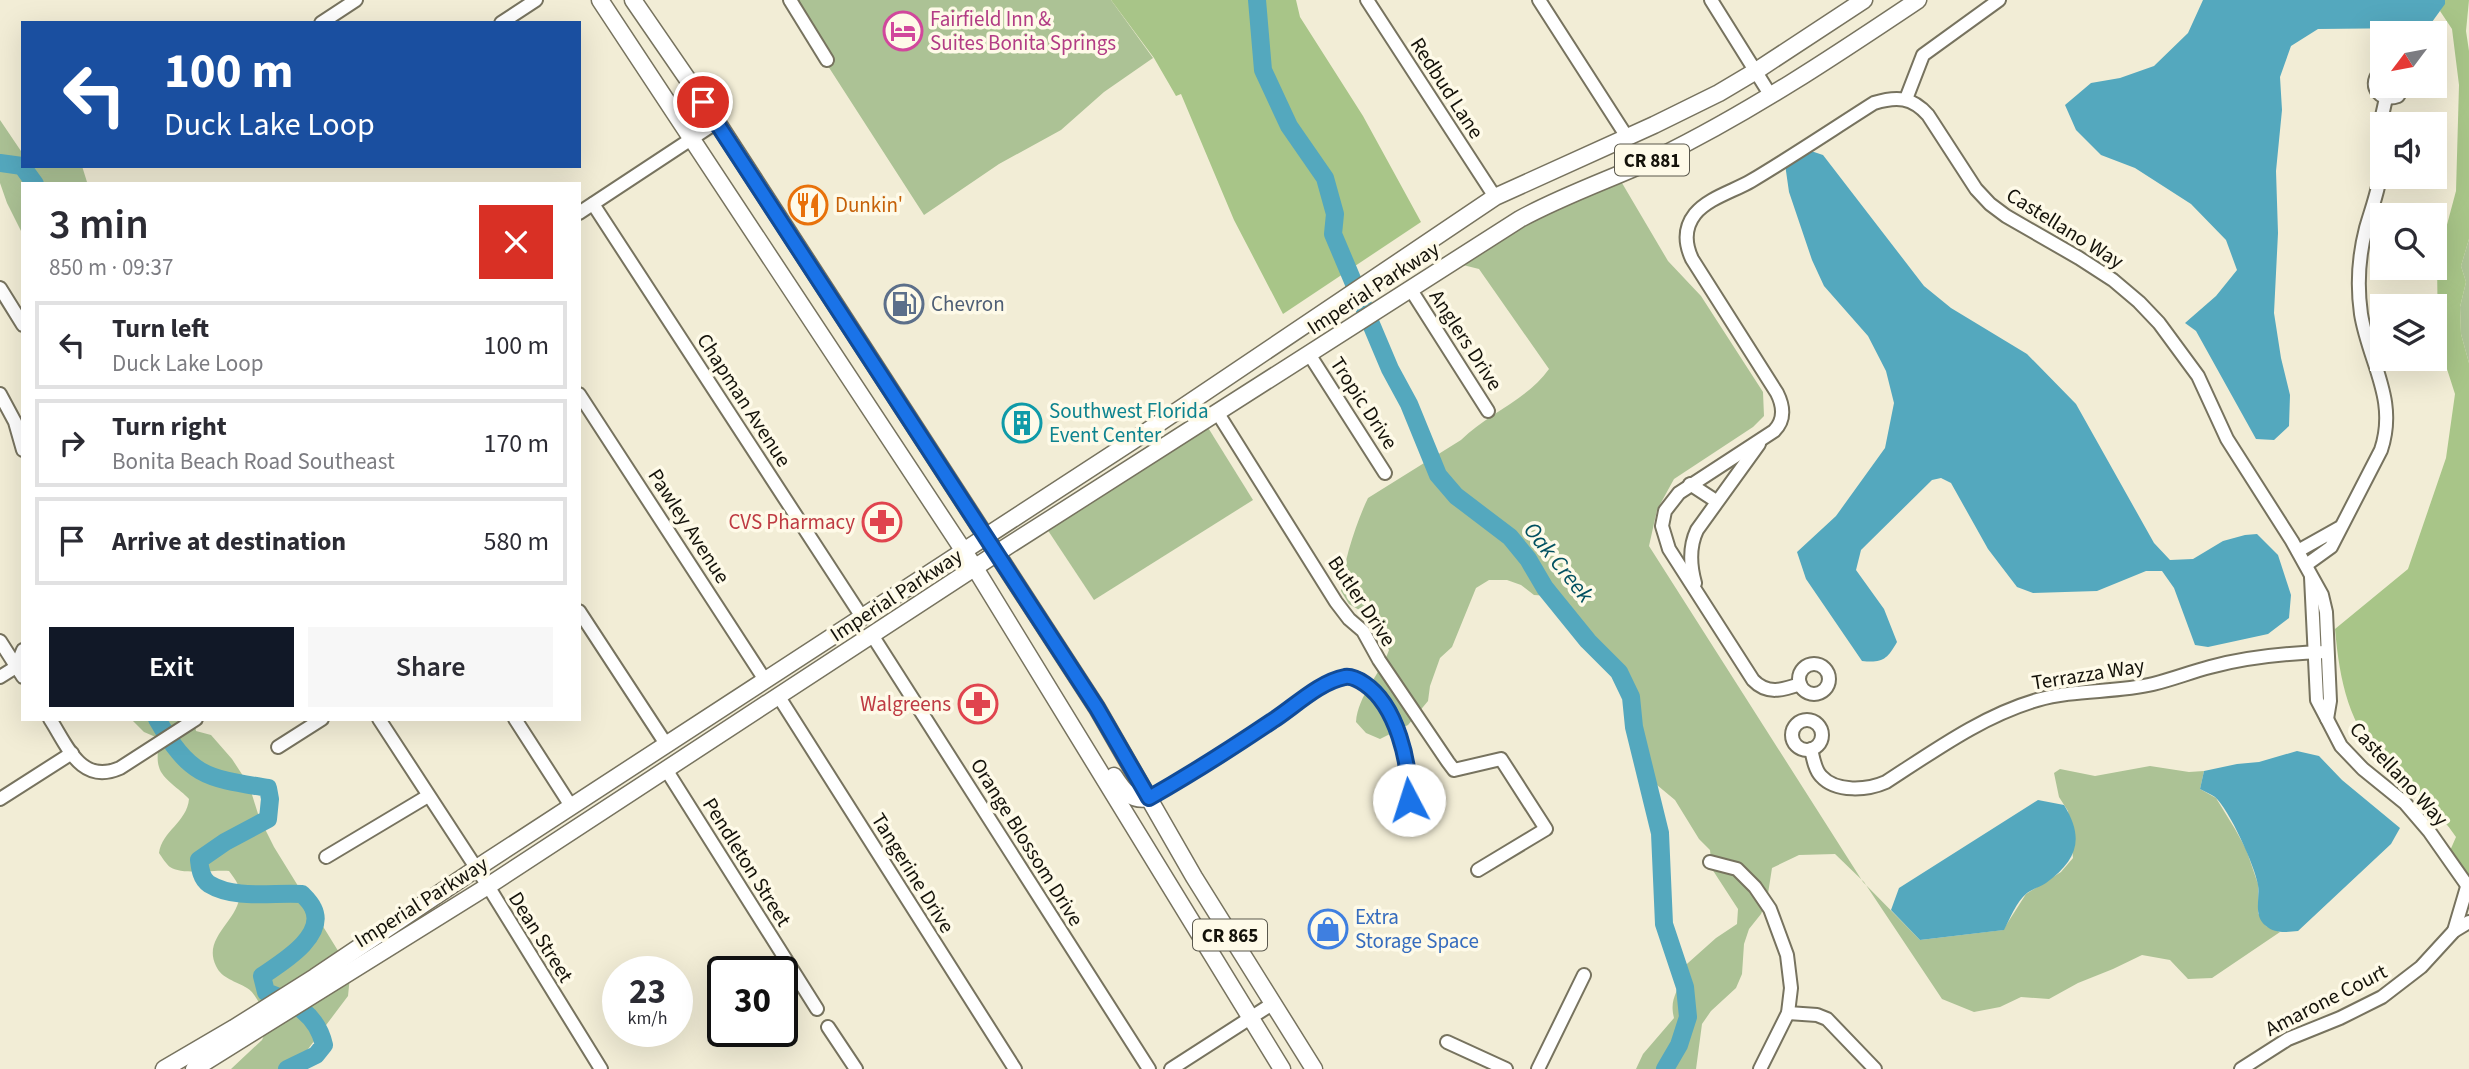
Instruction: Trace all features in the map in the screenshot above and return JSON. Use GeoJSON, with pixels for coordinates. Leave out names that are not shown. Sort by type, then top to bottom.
{"type":"FeatureCollection","features":[{"type":"Feature","properties":{"kind":"main road","name":"CR 865"},"geometry":{"type":"LineString","coordinates":[[600,0],[975,568],[1282,1069]]}},
{"type":"Feature","properties":{"kind":"main road","name":"CR 865"},"geometry":{"type":"LineString","coordinates":[[633,0],[717,122],[1097,708],[1272,1004],[1314,1069]]}},
{"type":"Feature","properties":{"kind":"main road","name":"Imperial Parkway"},"geometry":{"type":"LineString","coordinates":[[322,980],[476,869],[964,551],[1495,197],[1708,99],[1864,0]]}},
{"type":"Feature","properties":{"kind":"main road","name":"Imperial Parkway"},"geometry":{"type":"LineString","coordinates":[[164,1069],[240,1032],[322,980],[488,886],[975,568],[1520,219],[1554,201],[1656,158],[1771,96],[1918,0]]}},
{"type":"Feature","properties":{"kind":"main road"},"geometry":{"type":"LineString","coordinates":[[1288,335],[1309,354]]}},
{"type":"Feature","properties":{"kind":"main road"},"geometry":{"type":"LineString","coordinates":[[1217,412],[1214,403],[1216,396],[1237,370]]}},
{"type":"Feature","properties":{"kind":"main road"},"geometry":{"type":"LineString","coordinates":[[1062,709],[1082,724],[1123,790],[1140,800],[1149,798]]}},
{"type":"Feature","properties":{"kind":"main road","name":"Imperial Parkway"},"geometry":{"type":"LineString","coordinates":[[194,1069],[240,1032]]}},
{"type":"Feature","properties":{"kind":"street"},"geometry":{"type":"LineString","coordinates":[[324,21],[356,0]]}},
{"type":"Feature","properties":{"kind":"street"},"geometry":{"type":"LineString","coordinates":[[504,21],[536,0]]}},
{"type":"Feature","properties":{"kind":"street"},"geometry":{"type":"LineString","coordinates":[[790,0],[827,60]]}},
{"type":"Feature","properties":{"kind":"street","name":"Redbud Lane"},"geometry":{"type":"LineString","coordinates":[[1367,0],[1495,197]]}},
{"type":"Feature","properties":{"kind":"street"},"geometry":{"type":"LineString","coordinates":[[1539,0],[1627,137]]}},
{"type":"Feature","properties":{"kind":"street"},"geometry":{"type":"LineString","coordinates":[[1711,0],[1771,96]]}},
{"type":"Feature","properties":{"kind":"street"},"geometry":{"type":"LineString","coordinates":[[1800,684],[1775,690],[1758,685],[1669,549],[1662,526],[1668,505],[1690,484],[1774,431],[1781,420],[1781,400],[1692,259],[1686,239],[1689,225],[1704,205],[1753,180],[1874,103],[1891,98],[1906,99],[1923,55],[1999,0]]}},
{"type":"Feature","properties":{"kind":"street"},"geometry":{"type":"LineString","coordinates":[[2383,112],[2386,98]]}},
{"type":"Feature","properties":{"kind":"street","name":"Castellano Way"},"geometry":{"type":"LineString","coordinates":[[1906,99],[1919,105],[1928,115],[1976,189],[1990,204],[2113,280],[2159,323],[2198,376],[2227,439],[2298,551],[2322,595],[2326,612],[2321,653],[2329,701],[2326,719],[2341,746],[2363,769],[2405,803],[2429,831],[2468,887]]}},
{"type":"Feature","properties":{"kind":"street"},"geometry":{"type":"LineString","coordinates":[[581,212],[717,122]]}},
{"type":"Feature","properties":{"kind":"street"},"geometry":{"type":"LineString","coordinates":[[2308,569],[2331,547],[2381,450],[2388,422],[2382,386],[2363,325],[2359,288],[2365,231],[2377,189]]}},
{"type":"Feature","properties":{"kind":"street","name":"Chapman Avenue"},"geometry":{"type":"LineString","coordinates":[[593,204],[862,617]]}},
{"type":"Feature","properties":{"kind":"street"},"geometry":{"type":"LineString","coordinates":[[0,288],[21,322]]}},
{"type":"Feature","properties":{"kind":"street","name":"Anglers Drive"},"geometry":{"type":"LineString","coordinates":[[1411,290],[1488,411]]}},
{"type":"Feature","properties":{"kind":"street","name":"Tropic Drive"},"geometry":{"type":"LineString","coordinates":[[1309,354],[1385,473]]}},
{"type":"Feature","properties":{"kind":"street"},"geometry":{"type":"LineString","coordinates":[[0,394],[12,417],[21,444]]}},
{"type":"Feature","properties":{"kind":"street","name":"Pawley Avenue"},"geometry":{"type":"LineString","coordinates":[[581,397],[765,680]]}},
{"type":"Feature","properties":{"kind":"street","name":"Butler Drive"},"geometry":{"type":"LineString","coordinates":[[1217,412],[1336,602],[1363,631],[1379,660],[1454,770],[1501,760],[1546,829],[1478,870]]}},
{"type":"Feature","properties":{"kind":"street"},"geometry":{"type":"LineString","coordinates":[[1699,595],[1692,569],[1692,544],[1700,523],[1763,438]]}},
{"type":"Feature","properties":{"kind":"street"},"geometry":{"type":"LineString","coordinates":[[1690,484],[1716,501]]}},
{"type":"Feature","properties":{"kind":"street"},"geometry":{"type":"LineString","coordinates":[[2298,551],[2339,528]]}},
{"type":"Feature","properties":{"kind":"street"},"geometry":{"type":"LineString","coordinates":[[581,614],[666,744]]}},
{"type":"Feature","properties":{"kind":"street","name":"Orange Blossom Drive"},"geometry":{"type":"LineString","coordinates":[[872,635],[1149,1069]]}},
{"type":"Feature","properties":{"kind":"street"},"geometry":{"type":"LineString","coordinates":[[0,641],[20,672],[0,677]]}},
{"type":"Feature","properties":{"kind":"street","name":"Terrazza Way"},"geometry":{"type":"LineString","coordinates":[[1811,750],[1822,778],[1838,786],[1873,788],[1995,715],[2037,699],[2071,693],[2134,688],[2258,658],[2321,653]]}},
{"type":"Feature","properties":{"kind":"street"},"geometry":{"type":"LineString","coordinates":[[1149,798],[1213,760],[1320,688],[1344,677],[1353,677],[1374,691],[1394,722],[1408,771],[1409,800]]}},
{"type":"Feature","properties":{"kind":"street","name":"Tangerine Drive"},"geometry":{"type":"LineString","coordinates":[[779,697],[1014,1069]]}},
{"type":"Feature","properties":{"kind":"street"},"geometry":{"type":"LineString","coordinates":[[51,721],[86,769],[97,773],[109,773],[193,721]]}},
{"type":"Feature","properties":{"kind":"street"},"geometry":{"type":"LineString","coordinates":[[278,747],[319,721]]}},
{"type":"Feature","properties":{"kind":"street","name":"Dean Street"},"geometry":{"type":"LineString","coordinates":[[380,721],[488,886],[601,1069]]}},
{"type":"Feature","properties":{"kind":"street"},"geometry":{"type":"LineString","coordinates":[[516,721],[572,806]]}},
{"type":"Feature","properties":{"kind":"street"},"geometry":{"type":"LineString","coordinates":[[0,799],[72,753]]}},
{"type":"Feature","properties":{"kind":"street","name":"Pendleton Street"},"geometry":{"type":"LineString","coordinates":[[667,771],[817,1009]]}},
{"type":"Feature","properties":{"kind":"street"},"geometry":{"type":"LineString","coordinates":[[327,857],[428,796]]}},
{"type":"Feature","properties":{"kind":"street"},"geometry":{"type":"LineString","coordinates":[[1710,862],[1737,869],[1755,887],[1770,909],[1791,970],[1788,1013],[1760,1069]]}},
{"type":"Feature","properties":{"kind":"street"},"geometry":{"type":"LineString","coordinates":[[2454,931],[2468,887]]}},
{"type":"Feature","properties":{"kind":"street"},"geometry":{"type":"LineString","coordinates":[[2454,931],[2469,922]]}},
{"type":"Feature","properties":{"kind":"street","name":"Amarone Court"},"geometry":{"type":"LineString","coordinates":[[2241,1069],[2288,1039],[2382,997],[2421,967],[2454,931]]}},
{"type":"Feature","properties":{"kind":"street"},"geometry":{"type":"LineString","coordinates":[[1538,1069],[1584,975]]}},
{"type":"Feature","properties":{"kind":"street"},"geometry":{"type":"LineString","coordinates":[[1171,1069],[1272,1004]]}},
{"type":"Feature","properties":{"kind":"street"},"geometry":{"type":"LineString","coordinates":[[1788,1013],[1817,1015],[1826,1019],[1835,1025],[1875,1069]]}},
{"type":"Feature","properties":{"kind":"street"},"geometry":{"type":"LineString","coordinates":[[828,1027],[856,1069]]}},
{"type":"Feature","properties":{"kind":"street"},"geometry":{"type":"LineString","coordinates":[[1447,1041],[1506,1069]]}},
{"type":"Feature","properties":{"kind":"green space"},"geometry":{"type":"Polygon","coordinates":[[[794,0],[1111,0],[1153,58],[1104,92],[1061,130],[999,164],[924,215],[788,4],[794,0]]]}},
{"type":"Feature","properties":{"kind":"green space"},"geometry":{"type":"Polygon","coordinates":[[[1111,0],[1296,0],[1300,17],[1363,116],[1421,222],[1283,314],[1234,220],[1181,94],[1176,96],[1154,58],[1111,0]]]}},
{"type":"Feature","properties":{"kind":"green space"},"geometry":{"type":"Polygon","coordinates":[[[2445,0],[2469,0],[2466,31],[2469,51],[2469,239],[2461,266],[2466,282],[2460,307],[2461,334],[2469,363],[2469,885],[2446,860],[2456,837],[2434,810],[2378,756],[2357,723],[2344,688],[2335,629],[2408,569],[2446,458],[2455,394],[2447,369],[2447,294],[2437,294],[2437,280],[2447,280],[2447,225],[2456,191],[2459,85],[2452,29],[2440,11],[2445,0]]]}},
{"type":"Feature","properties":{"kind":"green space"},"geometry":{"type":"Polygon","coordinates":[[[0,120],[21,151],[21,168],[83,168],[87,182],[21,182],[21,231],[0,183],[0,120]]]}},
{"type":"Feature","properties":{"kind":"green space"},"geometry":{"type":"Polygon","coordinates":[[[1622,183],[1668,261],[1701,296],[1763,392],[1764,416],[1753,427],[1674,479],[1657,510],[1649,546],[1861,879],[1835,854],[1799,855],[1772,868],[1767,900],[1761,914],[1749,929],[1744,944],[1742,974],[1736,988],[1711,1011],[1702,1024],[1696,1069],[1636,1069],[1643,1054],[1674,1018],[1673,1003],[1679,984],[1679,971],[1716,938],[1737,924],[1738,909],[1712,869],[1710,850],[1699,839],[1675,800],[1651,780],[1643,767],[1637,752],[1624,692],[1603,659],[1562,606],[1549,596],[1534,595],[1521,585],[1507,580],[1489,580],[1476,588],[1452,647],[1440,658],[1430,686],[1428,701],[1408,725],[1380,739],[1366,733],[1356,722],[1365,694],[1389,650],[1378,621],[1349,604],[1341,591],[1351,543],[1368,498],[1461,440],[1519,398],[1549,369],[1479,269],[1463,265],[1507,235],[1566,205],[1622,183]]]}},
{"type":"Feature","properties":{"kind":"green space"},"geometry":{"type":"Polygon","coordinates":[[[2469,239],[2469,363],[2461,334],[2460,307],[2466,282],[2461,266],[2469,239]]]}},
{"type":"Feature","properties":{"kind":"green space"},"geometry":{"type":"Polygon","coordinates":[[[1207,426],[1253,500],[1094,600],[1047,529],[1207,426]]]}},
{"type":"Feature","properties":{"kind":"green space"},"geometry":{"type":"Polygon","coordinates":[[[133,721],[194,721],[196,731],[211,735],[232,759],[249,785],[259,817],[274,847],[340,954],[261,1005],[249,989],[226,977],[219,970],[213,955],[214,944],[232,916],[240,896],[235,879],[229,871],[190,872],[175,869],[169,866],[159,853],[161,845],[184,814],[189,799],[167,780],[161,771],[158,738],[144,732],[133,721]]]}},
{"type":"Feature","properties":{"kind":"green space"},"geometry":{"type":"Polygon","coordinates":[[[2150,766],[2189,772],[2204,771],[2200,789],[2216,798],[2246,849],[2258,884],[2258,913],[2266,926],[2280,932],[2212,978],[2188,979],[2170,960],[2142,955],[2049,999],[2021,997],[2000,1007],[1974,1012],[1942,999],[1866,885],[1920,940],[2003,930],[2026,894],[2061,872],[2073,858],[2068,811],[2059,797],[2054,773],[2060,769],[2095,776],[2150,766]]]}},
{"type":"Feature","properties":{"kind":"green space"},"geometry":{"type":"Polygon","coordinates":[[[350,976],[348,996],[302,1057],[299,1069],[231,1069],[262,1040],[267,1029],[350,976]]]}},
{"type":"Feature","properties":{"kind":"water"},"geometry":{"type":"Polygon","coordinates":[[[2203,0],[2445,0],[2433,21],[2370,21],[2370,28],[2318,29],[2291,46],[2280,77],[2282,110],[2276,171],[2278,233],[2274,313],[2290,395],[2289,426],[2274,440],[2256,439],[2196,331],[2185,323],[2216,296],[2237,270],[2226,240],[2191,204],[2135,168],[2101,155],[2076,130],[2065,105],[2091,83],[2120,78],[2154,66],[2188,33],[2203,0]]]}},
{"type":"Feature","properties":{"kind":"water"},"geometry":{"type":"Polygon","coordinates":[[[1805,149],[1823,155],[1924,286],[1951,308],[2027,354],[2076,404],[2154,543],[2170,560],[2193,559],[2223,541],[2257,534],[2278,555],[2291,595],[2289,618],[2268,634],[2208,647],[2195,645],[2174,588],[2162,571],[2146,571],[2097,591],[2033,593],[2017,587],[1988,549],[1951,483],[1941,478],[1932,480],[1861,550],[1856,570],[1884,609],[1897,642],[1883,659],[1862,661],[1806,579],[1797,552],[1836,516],[1885,448],[1894,403],[1886,371],[1868,336],[1824,286],[1812,260],[1789,192],[1785,164],[1805,149]]]}},
{"type":"Feature","properties":{"kind":"water"},"geometry":{"type":"Polygon","coordinates":[[[2297,751],[2319,756],[2342,780],[2400,828],[2391,844],[2298,931],[2282,932],[2270,929],[2262,922],[2258,912],[2256,876],[2241,838],[2221,803],[2200,789],[2204,771],[2259,762],[2297,751]]]}},
{"type":"Feature","properties":{"kind":"water"},"geometry":{"type":"Polygon","coordinates":[[[2038,800],[2064,805],[2074,828],[2074,848],[2071,857],[2057,874],[2023,897],[2004,930],[1920,940],[1891,910],[1899,888],[2038,800]]]}},
{"type":"Feature","properties":{"kind":"waterway","name":"Oak Creek"},"geometry":{"type":"LineString","coordinates":[[1257,0],[1263,70],[1289,126],[1325,178],[1335,214],[1333,234],[1438,475],[1456,496],[1510,537],[1528,559],[1545,588],[1588,641],[1619,672],[1631,697],[1634,727],[1660,833],[1664,924],[1685,987],[1688,1017],[1679,1045],[1665,1069]]}},
{"type":"Feature","properties":{"kind":"waterway"},"geometry":{"type":"LineString","coordinates":[[0,163],[21,166]]}},
{"type":"Feature","properties":{"kind":"waterway"},"geometry":{"type":"LineString","coordinates":[[23,168],[34,182]]}},
{"type":"Feature","properties":{"kind":"waterway"},"geometry":{"type":"LineString","coordinates":[[158,721],[180,753],[202,772],[229,781],[268,788],[268,819],[225,842],[199,860],[206,882],[219,889],[242,894],[302,894],[313,908],[316,918],[314,929],[308,938],[300,948],[262,976],[266,992],[295,1005],[310,1017],[321,1034],[324,1045],[316,1055],[287,1069]]}},
{"type":"Feature","properties":{"kind":"place","name":"Fairfield Inn & Suites Bonita Springs"},"geometry":{"type":"Point","coordinates":[903,31]}},
{"type":"Feature","properties":{"kind":"place","name":"Dunkin'"},"geometry":{"type":"Point","coordinates":[808,205]}},
{"type":"Feature","properties":{"kind":"place","name":"Chevron"},"geometry":{"type":"Point","coordinates":[904,304]}},
{"type":"Feature","properties":{"kind":"place","name":"Southwest Florida Event Center"},"geometry":{"type":"Point","coordinates":[1022,423]}},
{"type":"Feature","properties":{"kind":"place","name":"CVS Pharmacy"},"geometry":{"type":"Point","coordinates":[882,522]}},
{"type":"Feature","properties":{"kind":"place","name":"Walgreens"},"geometry":{"type":"Point","coordinates":[978,704]}},
{"type":"Feature","properties":{"kind":"place","name":"Extra Storage Space"},"geometry":{"type":"Point","coordinates":[1328,929]}},
{"type":"Feature","properties":{"kind":"route"},"geometry":{"type":"LineString","coordinates":[[703,102],[1097,708],[1149,798],[1213,760],[1320,688],[1344,677],[1353,677],[1374,691],[1394,722],[1402,742],[1410,780],[1409,800]]}}]}
